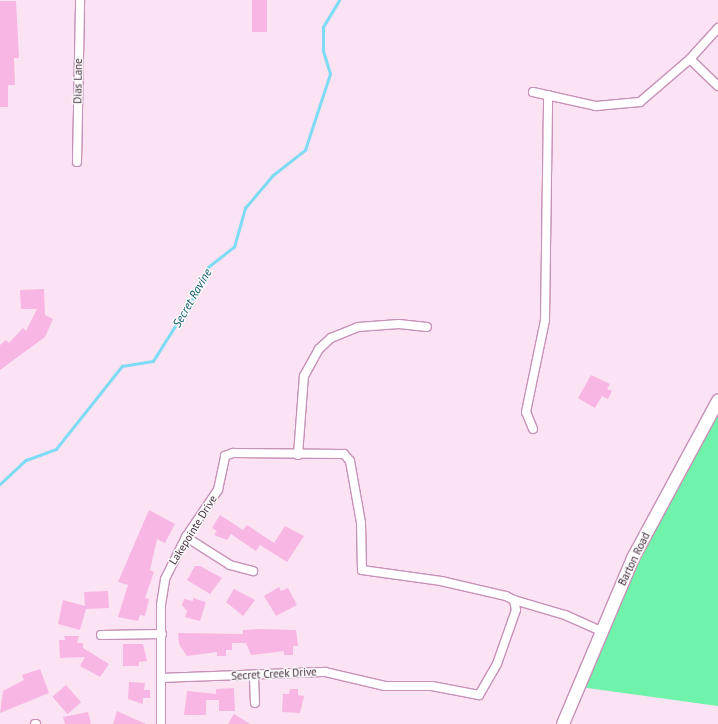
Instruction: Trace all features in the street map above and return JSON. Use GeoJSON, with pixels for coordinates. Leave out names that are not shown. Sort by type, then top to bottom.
{"type":"FeatureCollection","features":[{"type":"Feature","properties":{"kind":"street","name":"Dias Lane"},"geometry":{"type":"LineString","coordinates":[[77,162],[80,0]]}},
{"type":"Feature","properties":{"kind":"street"},"geometry":{"type":"LineString","coordinates":[[533,92],[596,106],[640,102],[690,59],[718,28]]}},
{"type":"Feature","properties":{"kind":"street"},"geometry":{"type":"LineString","coordinates":[[690,59],[718,86]]}},
{"type":"Feature","properties":{"kind":"street"},"geometry":{"type":"LineString","coordinates":[[533,429],[526,412],[545,320],[548,95]]}},
{"type":"Feature","properties":{"kind":"street"},"geometry":{"type":"LineString","coordinates":[[427,327],[399,324],[358,328],[331,338],[319,349],[304,376],[298,455],[335,452],[344,454],[350,461],[360,523],[362,570],[441,581],[565,615],[601,631]]}},
{"type":"Feature","properties":{"kind":"street","name":"Barton Road"},"geometry":{"type":"LineString","coordinates":[[563,724],[633,558],[718,401]]}},
{"type":"Feature","properties":{"kind":"street","name":"Lakepointe Drive"},"geometry":{"type":"LineString","coordinates":[[161,724],[163,678],[162,634],[165,579],[186,537],[218,490],[225,456],[233,453],[298,455]]}},
{"type":"Feature","properties":{"kind":"street"},"geometry":{"type":"LineString","coordinates":[[186,537],[230,566],[253,571]]}},
{"type":"Feature","properties":{"kind":"street","name":"Secret Creek Drive"},"geometry":{"type":"LineString","coordinates":[[163,678],[254,676],[325,672],[386,686],[432,686],[479,695],[497,664],[514,619],[514,600]]}},
{"type":"Feature","properties":{"kind":"street"},"geometry":{"type":"LineString","coordinates":[[101,635],[162,634]]}},
{"type":"Feature","properties":{"kind":"street"},"geometry":{"type":"LineString","coordinates":[[254,676],[255,703]]}},
{"type":"Feature","properties":{"kind":"green space"},"geometry":{"type":"Polygon","coordinates":[[[718,406],[718,706],[580,687],[635,560],[718,406]]]}},
{"type":"Feature","properties":{"kind":"building"},"geometry":{"type":"Polygon","coordinates":[[[252,0],[267,0],[267,32],[252,32],[252,0]]]}},
{"type":"Feature","properties":{"kind":"building"},"geometry":{"type":"Polygon","coordinates":[[[0,1],[16,1],[19,58],[14,58],[15,85],[8,85],[8,107],[0,107],[0,1]]]}},
{"type":"Feature","properties":{"kind":"building"},"geometry":{"type":"Polygon","coordinates":[[[44,289],[45,315],[53,319],[45,337],[0,370],[0,345],[6,340],[9,343],[23,328],[26,331],[37,309],[21,309],[20,290],[44,289]]]}},
{"type":"Feature","properties":{"kind":"building"},"geometry":{"type":"Polygon","coordinates":[[[591,375],[610,384],[607,389],[612,391],[608,399],[602,396],[595,408],[578,398],[591,375]]]}},
{"type":"Feature","properties":{"kind":"building"},"geometry":{"type":"Polygon","coordinates":[[[149,510],[175,524],[165,543],[157,539],[150,570],[154,572],[145,598],[149,599],[145,616],[140,615],[138,621],[118,617],[128,585],[118,582],[149,510]]]}},
{"type":"Feature","properties":{"kind":"building"},"geometry":{"type":"Polygon","coordinates":[[[220,515],[243,530],[247,525],[274,543],[285,526],[304,536],[287,562],[260,545],[256,551],[231,534],[227,540],[214,535],[217,531],[212,528],[220,515]]]}},
{"type":"Feature","properties":{"kind":"building"},"geometry":{"type":"Polygon","coordinates":[[[195,566],[200,566],[222,578],[210,594],[187,580],[195,566]]]}},
{"type":"Feature","properties":{"kind":"building"},"geometry":{"type":"Polygon","coordinates":[[[279,587],[281,591],[288,588],[297,605],[276,616],[264,596],[279,587]]]}},
{"type":"Feature","properties":{"kind":"building"},"geometry":{"type":"Polygon","coordinates":[[[234,589],[255,600],[243,616],[226,602],[234,589]]]}},
{"type":"Feature","properties":{"kind":"building"},"geometry":{"type":"Polygon","coordinates":[[[108,591],[109,608],[86,609],[80,630],[58,624],[63,600],[85,606],[84,592],[108,591]]]}},
{"type":"Feature","properties":{"kind":"building"},"geometry":{"type":"Polygon","coordinates":[[[193,598],[206,602],[200,621],[185,617],[187,611],[182,605],[184,599],[193,601],[193,598]]]}},
{"type":"Feature","properties":{"kind":"building"},"geometry":{"type":"Polygon","coordinates":[[[243,630],[296,630],[298,646],[293,646],[293,655],[284,655],[284,651],[251,655],[246,643],[232,643],[232,650],[226,650],[226,656],[217,656],[217,652],[187,656],[179,644],[178,633],[243,634],[243,630]]]}},
{"type":"Feature","properties":{"kind":"building"},"geometry":{"type":"Polygon","coordinates":[[[64,636],[79,636],[77,643],[83,643],[83,648],[109,664],[100,677],[80,666],[85,657],[60,658],[59,640],[65,640],[64,636]]]}},
{"type":"Feature","properties":{"kind":"building"},"geometry":{"type":"Polygon","coordinates":[[[123,644],[143,644],[147,661],[139,662],[139,666],[123,666],[123,644]]]}},
{"type":"Feature","properties":{"kind":"building"},"geometry":{"type":"Polygon","coordinates":[[[40,669],[49,693],[0,713],[3,691],[24,680],[22,675],[40,669]]]}},
{"type":"Feature","properties":{"kind":"building"},"geometry":{"type":"Polygon","coordinates":[[[129,682],[145,683],[144,690],[150,690],[150,698],[143,698],[143,704],[128,699],[129,682]]]}},
{"type":"Feature","properties":{"kind":"building"},"geometry":{"type":"Polygon","coordinates":[[[66,685],[81,702],[68,714],[52,697],[66,685]]]}},
{"type":"Feature","properties":{"kind":"building"},"geometry":{"type":"Polygon","coordinates":[[[234,688],[235,711],[219,711],[219,700],[206,700],[206,715],[184,715],[187,691],[216,694],[216,689],[234,688]]]}},
{"type":"Feature","properties":{"kind":"building"},"geometry":{"type":"Polygon","coordinates":[[[290,689],[298,689],[298,695],[304,696],[300,713],[282,712],[283,694],[289,694],[290,689]]]}},
{"type":"Feature","properties":{"kind":"building"},"geometry":{"type":"Polygon","coordinates":[[[117,711],[130,717],[146,724],[113,724],[117,711]]]}},
{"type":"Feature","properties":{"kind":"building"},"geometry":{"type":"Polygon","coordinates":[[[88,712],[91,724],[65,724],[63,717],[88,712]]]}},
{"type":"Feature","properties":{"kind":"building"},"geometry":{"type":"Polygon","coordinates":[[[234,714],[250,724],[228,724],[234,714]]]}},
{"type":"Feature","properties":{"kind":"waterway","name":"Secret Ravine"},"geometry":{"type":"LineString","coordinates":[[0,484],[26,460],[56,449],[122,366],[153,361],[197,291],[208,267],[234,247],[245,208],[273,175],[305,150],[330,74],[323,51],[323,27],[339,0]]}}]}
